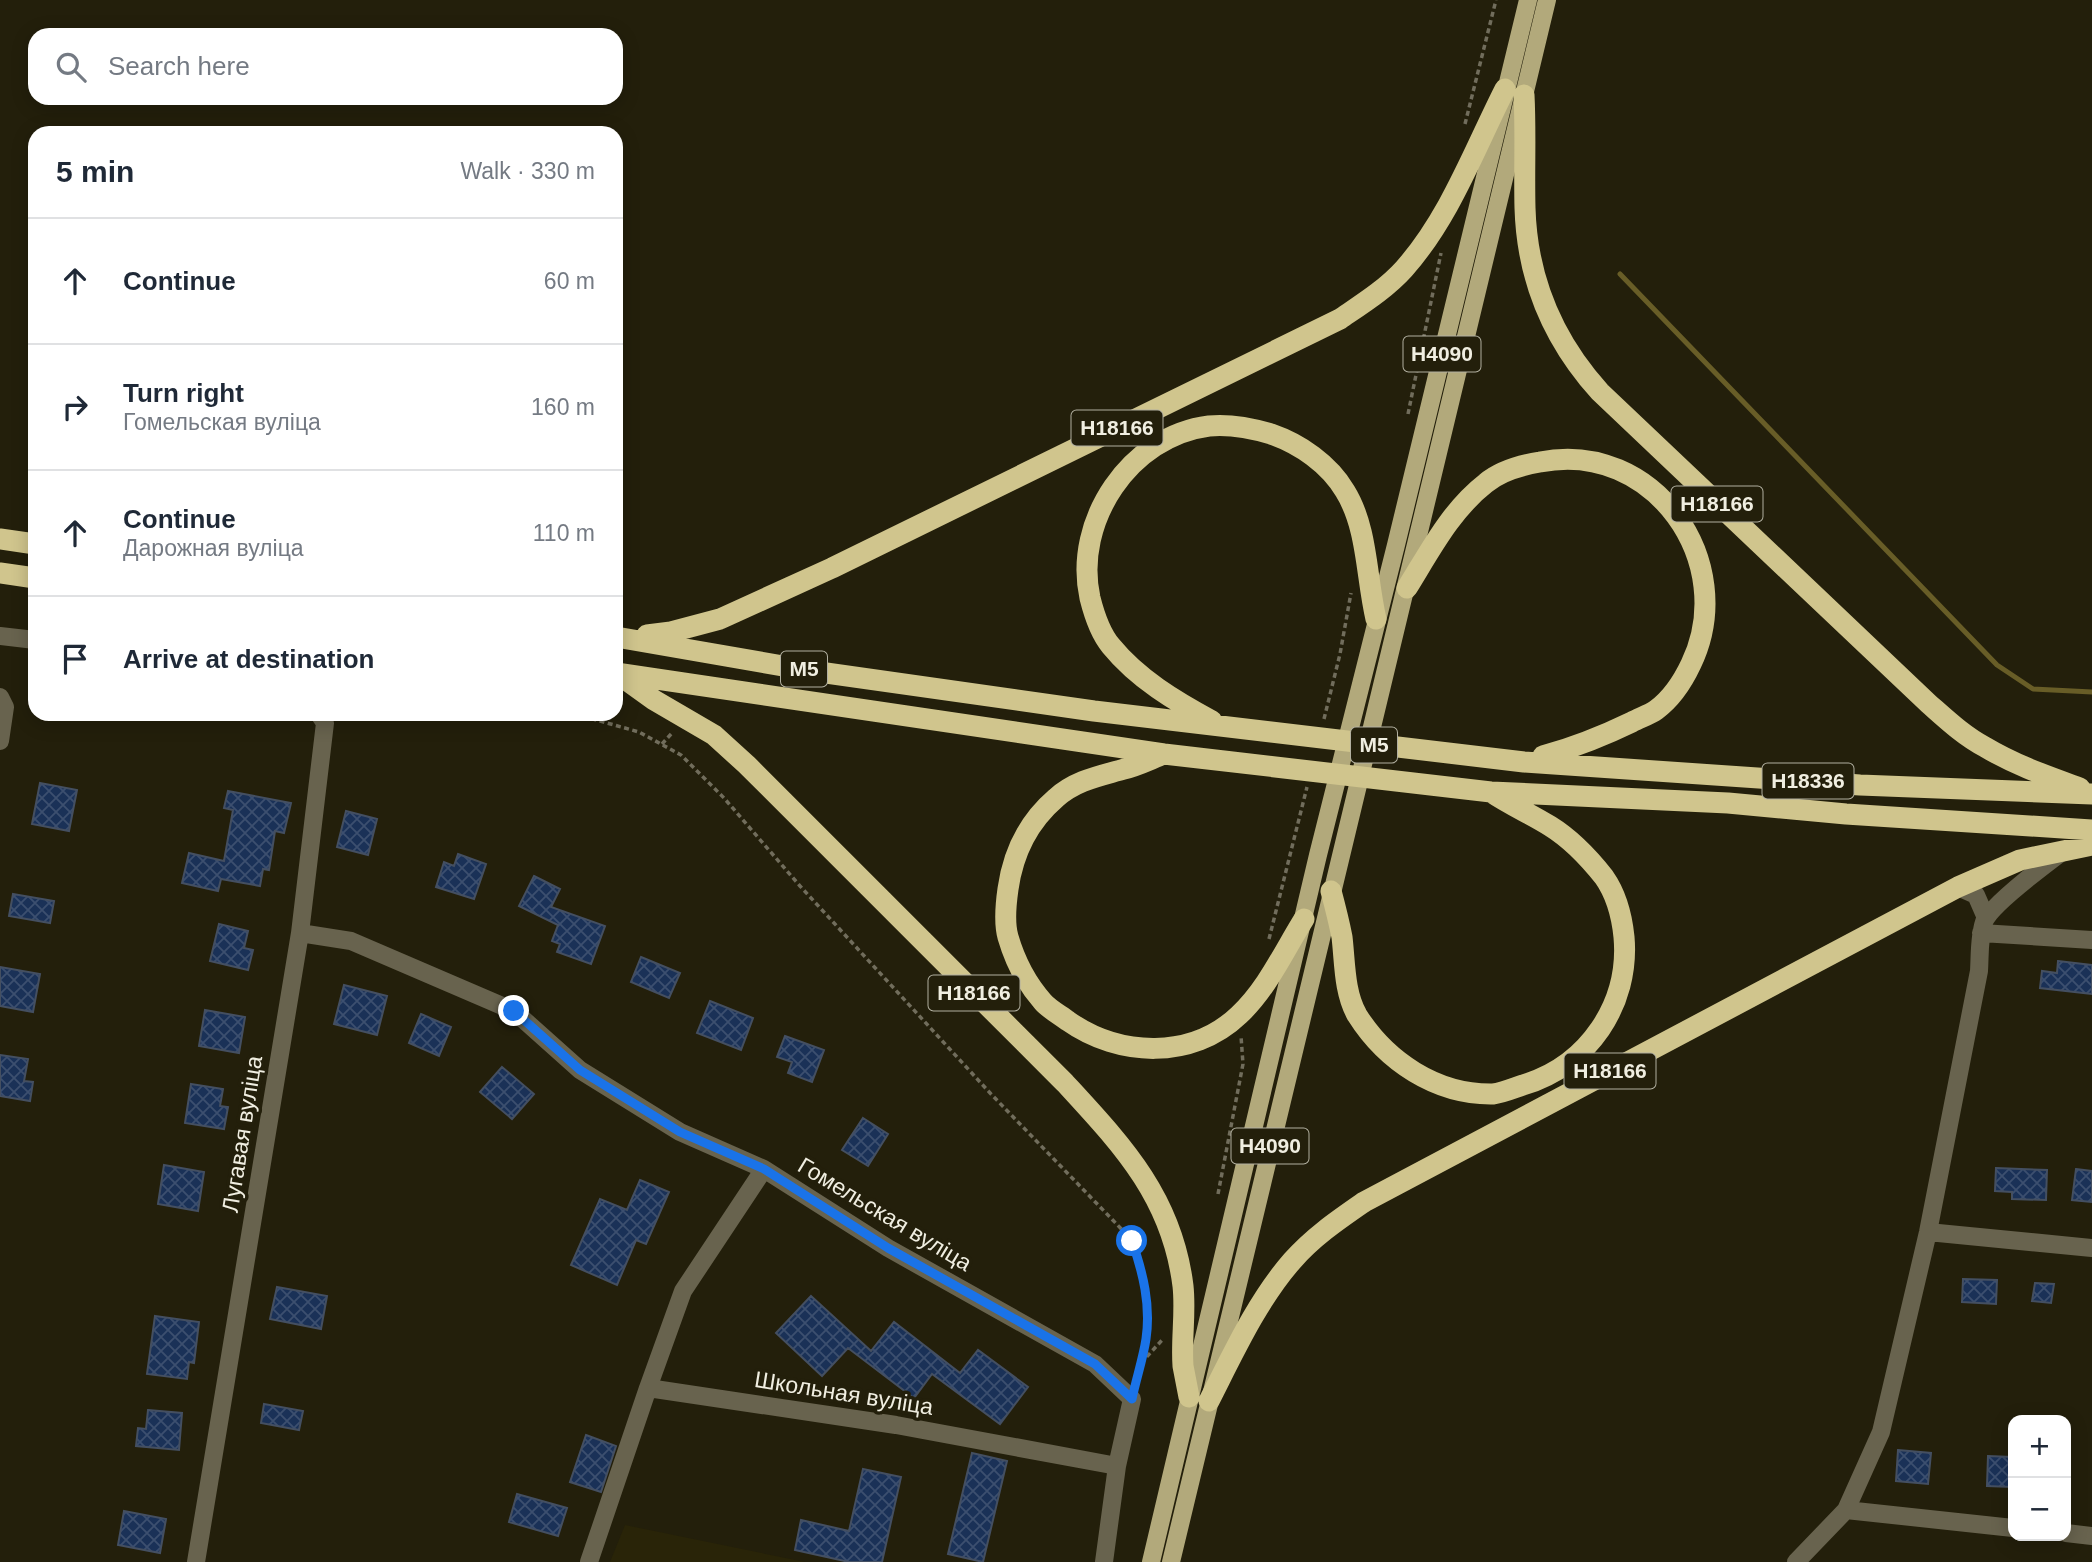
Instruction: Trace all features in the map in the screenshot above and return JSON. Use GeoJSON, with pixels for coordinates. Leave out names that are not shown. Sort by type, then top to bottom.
{"type":"FeatureCollection","features":[{"type":"Feature","properties":{"kind":"highway","name":"Н18166"},"geometry":{"type":"LineString","coordinates":[[623,637],[671,632],[720,619],[832,568],[1340,319],[1372,297],[1403,270],[1448,207],[1514,92]]}},
{"type":"Feature","properties":{"kind":"highway","name":"Н18166"},"geometry":{"type":"LineString","coordinates":[[1514,92],[1527,140],[1525,209],[1532,270],[1552,323],[1582,372],[1718,505],[1956,726],[1983,746],[2023,767],[2092,793]]}},
{"type":"Feature","properties":{"kind":"highway","name":"Н18166"},"geometry":{"type":"LineString","coordinates":[[1223,727],[1176,701],[1132,670],[1109,644],[1094,614],[1087,583],[1088,550],[1101,505],[1126,469],[1165,439],[1208,426],[1249,427],[1287,440],[1319,460],[1345,491],[1362,530],[1368,585],[1376,619]]}},
{"type":"Feature","properties":{"kind":"highway","name":"Н18166"},"geometry":{"type":"LineString","coordinates":[[1407,588],[1455,512],[1488,481],[1521,465],[1555,459],[1585,460],[1613,467],[1640,481],[1668,506],[1689,533],[1702,565],[1706,604],[1699,648],[1682,681],[1656,710],[1587,744],[1524,762]]}},
{"type":"Feature","properties":{"kind":"highway"},"geometry":{"type":"LineString","coordinates":[[0,539],[28,543]]}},
{"type":"Feature","properties":{"kind":"highway"},"geometry":{"type":"LineString","coordinates":[[0,573],[28,577]]}},
{"type":"Feature","properties":{"kind":"highway","name":"М5"},"geometry":{"type":"LineString","coordinates":[[623,637],[812,671],[1223,727],[1524,762]]}},
{"type":"Feature","properties":{"kind":"highway","name":"М5"},"geometry":{"type":"LineString","coordinates":[[623,675],[1164,754],[1491,792]]}},
{"type":"Feature","properties":{"kind":"highway","name":"Н18166"},"geometry":{"type":"LineString","coordinates":[[623,678],[714,735],[747,765],[1065,1083],[1115,1137],[1158,1199],[1172,1237],[1183,1284],[1184,1366],[1199,1399]]}},
{"type":"Feature","properties":{"kind":"highway","name":"Н18166"},"geometry":{"type":"LineString","coordinates":[[1164,754],[1126,769],[1090,777],[1057,797],[1028,829],[1011,865],[1007,934],[1021,971],[1044,1004],[1086,1033],[1123,1046],[1162,1049],[1189,1045],[1209,1036],[1239,1015],[1259,993],[1304,919]]}},
{"type":"Feature","properties":{"kind":"highway","name":"Н18336"},"geometry":{"type":"LineString","coordinates":[[1524,762],[1860,785],[2092,793]]}},
{"type":"Feature","properties":{"kind":"highway","name":"Н18166"},"geometry":{"type":"LineString","coordinates":[[1331,891],[1342,936],[1345,978],[1355,1012],[1376,1041],[1411,1071],[1449,1089],[1494,1094],[1538,1081],[1577,1058],[1602,1029],[1617,996],[1626,959],[1622,918],[1606,880],[1577,846],[1551,827],[1491,792]]}},
{"type":"Feature","properties":{"kind":"highway","name":"Н18336"},"geometry":{"type":"LineString","coordinates":[[1491,792],[1728,803],[1846,814],[2092,830]]}},
{"type":"Feature","properties":{"kind":"highway","name":"Н18166"},"geometry":{"type":"LineString","coordinates":[[1199,1399],[1292,1261],[1325,1229],[1354,1209],[1958,887],[2020,860],[2067,848],[2092,845]]}},
{"type":"Feature","properties":{"kind":"main road","name":"Н4090"},"geometry":{"type":"LineString","coordinates":[[1151,1562],[1199,1399],[1407,588],[1514,92],[1528,0]]}},
{"type":"Feature","properties":{"kind":"main road","name":"Н4090"},"geometry":{"type":"LineString","coordinates":[[1171,1562],[1199,1399],[1318,855],[1376,619],[1514,92],[1547,0]]}},
{"type":"Feature","properties":{"kind":"street"},"geometry":{"type":"LineString","coordinates":[[0,636],[28,639]]}},
{"type":"Feature","properties":{"kind":"street"},"geometry":{"type":"LineString","coordinates":[[0,697],[5,706],[0,741]]}},
{"type":"Feature","properties":{"kind":"street","name":"Лугавая вуліца"},"geometry":{"type":"LineString","coordinates":[[197,1562],[300,933],[323,721]]}},
{"type":"Feature","properties":{"kind":"street"},"geometry":{"type":"LineString","coordinates":[[1983,925],[2030,876],[2067,848]]}},
{"type":"Feature","properties":{"kind":"street"},"geometry":{"type":"LineString","coordinates":[[1796,1562],[1846,1510],[1881,1432],[1928,1232],[1979,971],[1983,925],[1976,895],[1958,887]]}},
{"type":"Feature","properties":{"kind":"street"},"geometry":{"type":"LineString","coordinates":[[1983,925],[2092,940]]}},
{"type":"Feature","properties":{"kind":"street"},"geometry":{"type":"LineString","coordinates":[[300,933],[351,940],[514,1011],[580,1070],[680,1132],[764,1169]]}},
{"type":"Feature","properties":{"kind":"street","name":"Гомельская вуліца"},"geometry":{"type":"LineString","coordinates":[[648,1388],[683,1291],[764,1169],[888,1248],[1095,1364],[1132,1399]]}},
{"type":"Feature","properties":{"kind":"street"},"geometry":{"type":"LineString","coordinates":[[1928,1232],[2092,1248]]}},
{"type":"Feature","properties":{"kind":"street"},"geometry":{"type":"LineString","coordinates":[[589,1562],[648,1388]]}},
{"type":"Feature","properties":{"kind":"street","name":"Школьная вуліца"},"geometry":{"type":"LineString","coordinates":[[648,1388],[896,1425],[1117,1466]]}},
{"type":"Feature","properties":{"kind":"street"},"geometry":{"type":"LineString","coordinates":[[1104,1562],[1117,1466],[1132,1399]]}},
{"type":"Feature","properties":{"kind":"street"},"geometry":{"type":"LineString","coordinates":[[1846,1510],[2008,1527]]}},
{"type":"Feature","properties":{"kind":"street"},"geometry":{"type":"LineString","coordinates":[[2071,1534],[2092,1536]]}},
{"type":"Feature","properties":{"kind":"path"},"geometry":{"type":"LineString","coordinates":[[1464,129],[1496,0]]}},
{"type":"Feature","properties":{"kind":"path"},"geometry":{"type":"LineString","coordinates":[[1406,421],[1442,242]]}},
{"type":"Feature","properties":{"kind":"path"},"geometry":{"type":"LineString","coordinates":[[1340,653],[1352,587]]}},
{"type":"Feature","properties":{"kind":"path"},"geometry":{"type":"LineString","coordinates":[[600,721],[639,732],[681,755],[724,798],[800,886],[991,1094],[1132,1241],[1142,1269],[1148,1304],[1146,1340],[1132,1399]]}},
{"type":"Feature","properties":{"kind":"path"},"geometry":{"type":"LineString","coordinates":[[1266,950],[1292,851]]}},
{"type":"Feature","properties":{"kind":"path"},"geometry":{"type":"LineString","coordinates":[[1218,1196],[1243,1064],[1241,1027]]}},
{"type":"Feature","properties":{"kind":"path"},"geometry":{"type":"LineString","coordinates":[[1139,1364],[1166,1336]]}},
{"type":"Feature","properties":{"kind":"shaded area"},"geometry":{"type":"Polygon","coordinates":[[[625,1525],[805,1562],[610,1562],[625,1525]]]}},
{"type":"Feature","properties":{"kind":"building"},"geometry":{"type":"Polygon","coordinates":[[[40,783],[77,790],[69,831],[32,824],[40,783]]]}},
{"type":"Feature","properties":{"kind":"building"},"geometry":{"type":"Polygon","coordinates":[[[228,791],[291,803],[284,833],[275,831],[269,870],[263,869],[260,886],[221,879],[218,891],[182,883],[189,853],[224,861],[233,810],[224,808],[228,791]]]}},
{"type":"Feature","properties":{"kind":"building"},"geometry":{"type":"Polygon","coordinates":[[[346,811],[377,819],[368,855],[337,847],[346,811]]]}},
{"type":"Feature","properties":{"kind":"building"},"geometry":{"type":"Polygon","coordinates":[[[458,854],[486,864],[474,899],[436,887],[444,862],[454,866],[458,854]]]}},
{"type":"Feature","properties":{"kind":"building"},"geometry":{"type":"Polygon","coordinates":[[[534,876],[560,889],[551,907],[605,926],[591,964],[557,952],[560,944],[552,941],[558,925],[519,906],[534,876]]]}},
{"type":"Feature","properties":{"kind":"building"},"geometry":{"type":"Polygon","coordinates":[[[13,894],[54,901],[50,923],[9,916],[13,894]]]}},
{"type":"Feature","properties":{"kind":"building"},"geometry":{"type":"Polygon","coordinates":[[[219,924],[248,931],[244,948],[253,950],[248,970],[210,961],[219,924]]]}},
{"type":"Feature","properties":{"kind":"building"},"geometry":{"type":"Polygon","coordinates":[[[641,957],[680,973],[669,998],[631,982],[641,957]]]}},
{"type":"Feature","properties":{"kind":"building"},"geometry":{"type":"Polygon","coordinates":[[[2058,961],[2092,965],[2092,994],[2040,988],[2042,971],[2057,973],[2058,961]]]}},
{"type":"Feature","properties":{"kind":"building"},"geometry":{"type":"Polygon","coordinates":[[[0,967],[40,974],[33,1012],[0,1006],[0,967]]]}},
{"type":"Feature","properties":{"kind":"building"},"geometry":{"type":"Polygon","coordinates":[[[344,985],[387,996],[377,1035],[334,1024],[344,985]]]}},
{"type":"Feature","properties":{"kind":"building"},"geometry":{"type":"Polygon","coordinates":[[[710,1001],[753,1018],[741,1050],[697,1033],[710,1001]]]}},
{"type":"Feature","properties":{"kind":"building"},"geometry":{"type":"Polygon","coordinates":[[[205,1010],[245,1017],[239,1053],[199,1046],[205,1010]]]}},
{"type":"Feature","properties":{"kind":"building"},"geometry":{"type":"Polygon","coordinates":[[[421,1014],[451,1027],[439,1056],[409,1043],[421,1014]]]}},
{"type":"Feature","properties":{"kind":"building"},"geometry":{"type":"Polygon","coordinates":[[[785,1036],[824,1050],[812,1082],[788,1073],[792,1062],[777,1057],[785,1036]]]}},
{"type":"Feature","properties":{"kind":"building"},"geometry":{"type":"Polygon","coordinates":[[[0,1055],[28,1059],[24,1081],[33,1082],[30,1101],[0,1096],[0,1055]]]}},
{"type":"Feature","properties":{"kind":"building"},"geometry":{"type":"Polygon","coordinates":[[[502,1067],[534,1094],[512,1119],[480,1092],[502,1067]]]}},
{"type":"Feature","properties":{"kind":"building"},"geometry":{"type":"Polygon","coordinates":[[[191,1084],[223,1089],[220,1106],[228,1107],[224,1129],[185,1123],[191,1084]]]}},
{"type":"Feature","properties":{"kind":"building"},"geometry":{"type":"Polygon","coordinates":[[[863,1118],[888,1134],[868,1166],[842,1150],[863,1118]]]}},
{"type":"Feature","properties":{"kind":"building"},"geometry":{"type":"Polygon","coordinates":[[[164,1165],[204,1172],[198,1211],[158,1204],[164,1165]]]}},
{"type":"Feature","properties":{"kind":"building"},"geometry":{"type":"Polygon","coordinates":[[[1996,1168],[2047,1170],[2046,1200],[2012,1199],[2012,1192],[1995,1191],[1996,1168]]]}},
{"type":"Feature","properties":{"kind":"building"},"geometry":{"type":"Polygon","coordinates":[[[2076,1169],[2092,1171],[2092,1202],[2072,1200],[2076,1169]]]}},
{"type":"Feature","properties":{"kind":"building"},"geometry":{"type":"Polygon","coordinates":[[[640,1180],[669,1192],[646,1244],[636,1240],[617,1285],[571,1265],[600,1199],[627,1210],[640,1180]]]}},
{"type":"Feature","properties":{"kind":"building"},"geometry":{"type":"Polygon","coordinates":[[[1963,1279],[1997,1280],[1996,1304],[1962,1302],[1963,1279]]]}},
{"type":"Feature","properties":{"kind":"building"},"geometry":{"type":"Polygon","coordinates":[[[2035,1283],[2054,1284],[2051,1303],[2032,1301],[2035,1283]]]}},
{"type":"Feature","properties":{"kind":"building"},"geometry":{"type":"Polygon","coordinates":[[[277,1287],[327,1296],[321,1329],[270,1319],[277,1287]]]}},
{"type":"Feature","properties":{"kind":"building"},"geometry":{"type":"Polygon","coordinates":[[[811,1296],[871,1351],[894,1322],[960,1373],[978,1350],[1028,1387],[1000,1424],[932,1374],[914,1398],[848,1348],[822,1376],[776,1333],[811,1296]]]}},
{"type":"Feature","properties":{"kind":"building"},"geometry":{"type":"Polygon","coordinates":[[[155,1316],[199,1322],[194,1363],[189,1362],[187,1379],[147,1374],[155,1316]]]}},
{"type":"Feature","properties":{"kind":"building"},"geometry":{"type":"Polygon","coordinates":[[[264,1404],[303,1411],[299,1430],[261,1423],[264,1404]]]}},
{"type":"Feature","properties":{"kind":"building"},"geometry":{"type":"Polygon","coordinates":[[[148,1410],[182,1413],[179,1450],[136,1446],[138,1428],[146,1429],[148,1410]]]}},
{"type":"Feature","properties":{"kind":"building"},"geometry":{"type":"Polygon","coordinates":[[[586,1435],[616,1446],[601,1492],[570,1482],[586,1435]]]}},
{"type":"Feature","properties":{"kind":"building"},"geometry":{"type":"Polygon","coordinates":[[[1898,1450],[1931,1453],[1928,1484],[1896,1481],[1898,1450]]]}},
{"type":"Feature","properties":{"kind":"building"},"geometry":{"type":"Polygon","coordinates":[[[972,1453],[1007,1461],[983,1562],[948,1554],[972,1453]]]}},
{"type":"Feature","properties":{"kind":"building"},"geometry":{"type":"Polygon","coordinates":[[[1988,1456],[2008,1457],[2008,1487],[1987,1486],[1988,1456]]]}},
{"type":"Feature","properties":{"kind":"building"},"geometry":{"type":"Polygon","coordinates":[[[863,1469],[901,1477],[882,1562],[849,1562],[795,1550],[801,1520],[849,1531],[863,1469]]]}},
{"type":"Feature","properties":{"kind":"building"},"geometry":{"type":"Polygon","coordinates":[[[517,1494],[567,1508],[558,1536],[509,1522],[517,1494]]]}},
{"type":"Feature","properties":{"kind":"building"},"geometry":{"type":"Polygon","coordinates":[[[124,1511],[166,1519],[160,1553],[118,1545],[124,1511]]]}},
{"type":"Feature","properties":{"kind":"waterway"},"geometry":{"type":"LineString","coordinates":[[1620,274],[1997,665],[2033,689],[2092,692]]}},
{"type":"Feature","properties":{"kind":"route"},"geometry":{"type":"LineString","coordinates":[[514,1011],[580,1070],[680,1132],[764,1169],[888,1248],[1095,1364],[1132,1399],[1146,1340],[1148,1304],[1142,1269],[1132,1241]]}}]}
